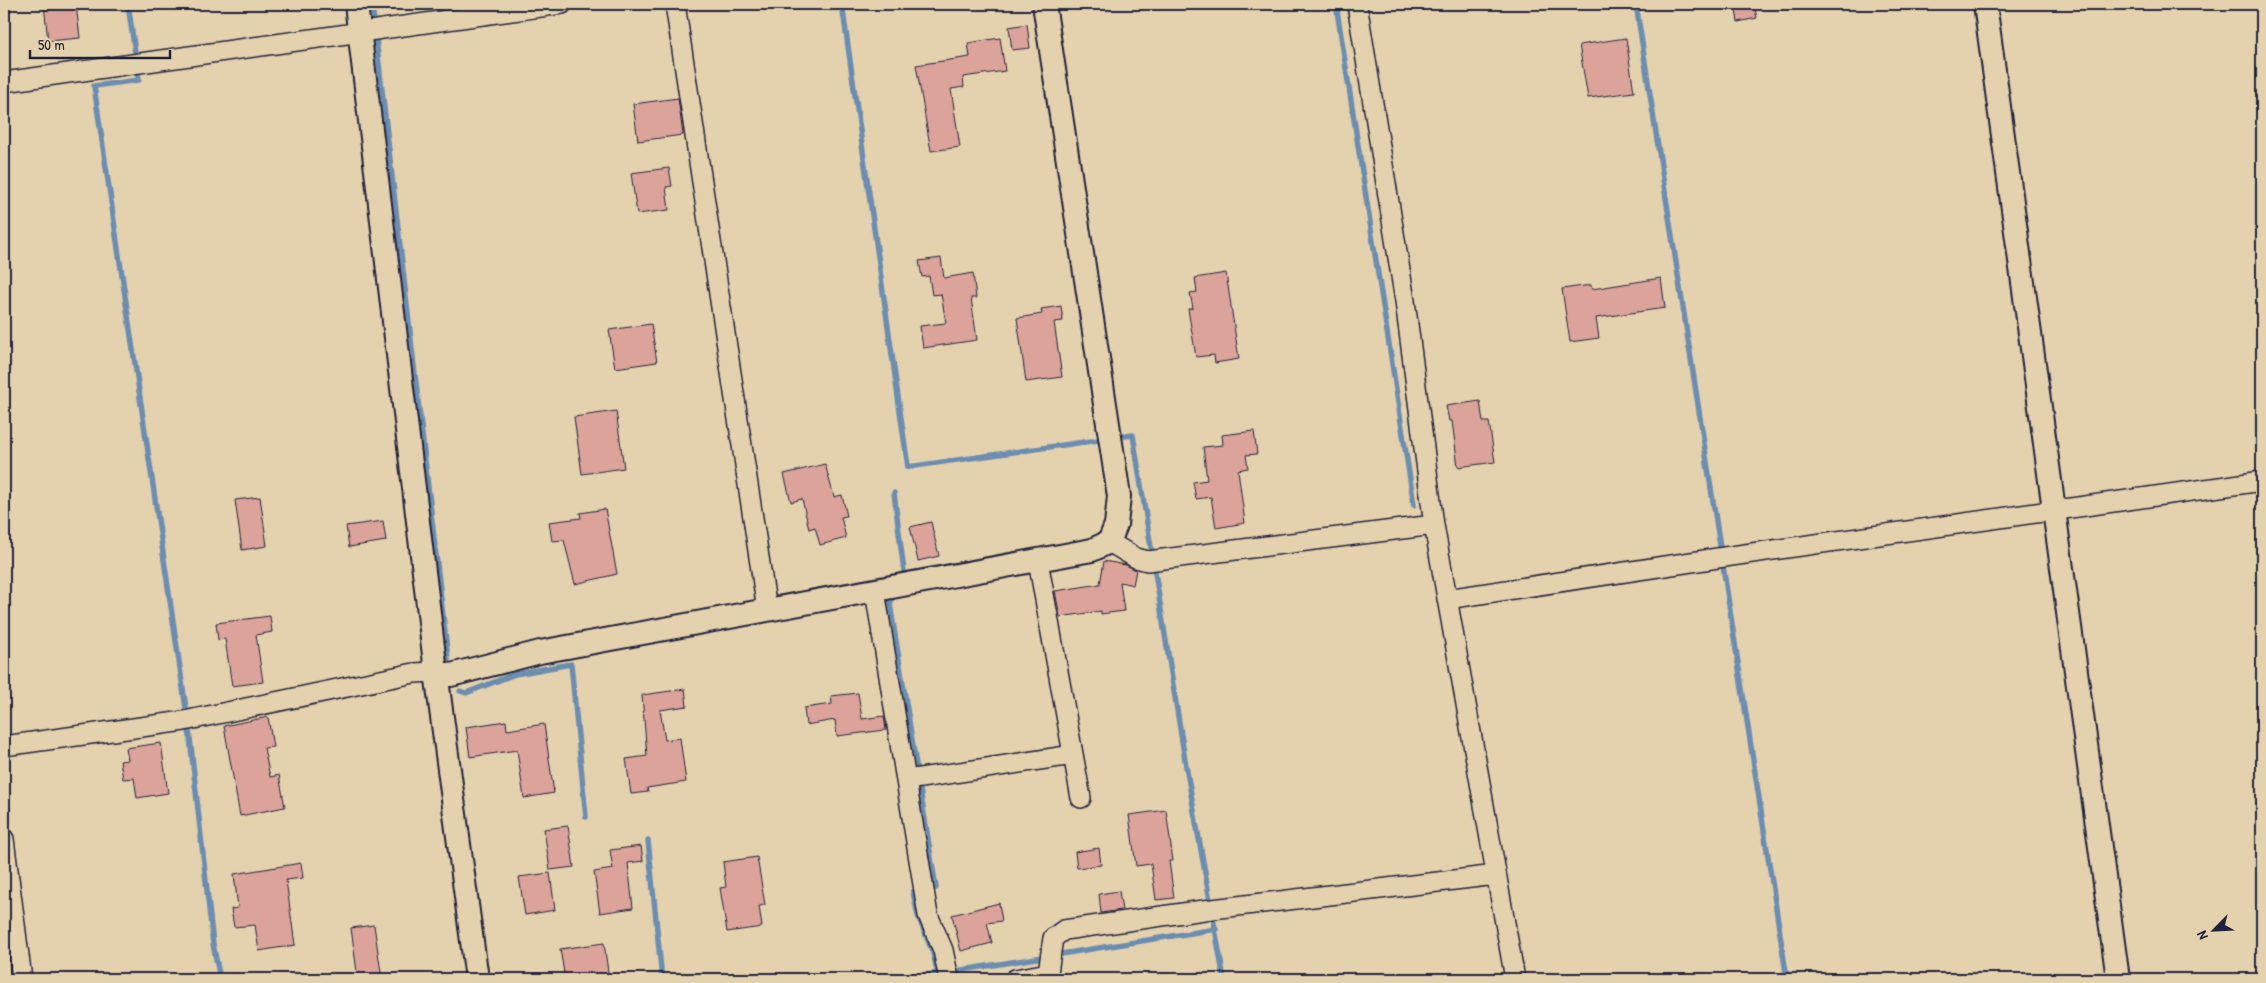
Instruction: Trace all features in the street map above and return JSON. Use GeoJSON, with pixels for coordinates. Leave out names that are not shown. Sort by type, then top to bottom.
{"type":"FeatureCollection","features":[{"type":"Feature","properties":{"kind":"street"},"geometry":{"type":"LineString","coordinates":[[356,4],[369,31],[436,672],[478,979]]}},
{"type":"Feature","properties":{"kind":"street"},"geometry":{"type":"LineString","coordinates":[[4,82],[562,4]]}},
{"type":"Feature","properties":{"kind":"street"},"geometry":{"type":"LineString","coordinates":[[675,4],[767,610]]}},
{"type":"Feature","properties":{"kind":"street"},"geometry":{"type":"LineString","coordinates":[[4,746],[189,720],[414,673],[436,672],[451,675],[540,652],[1038,561],[1092,550],[1109,542],[1116,525],[1119,496],[1044,4]]}},
{"type":"Feature","properties":{"kind":"street"},"geometry":{"type":"LineString","coordinates":[[1357,4],[1405,301],[1434,525],[1515,979]]}},
{"type":"Feature","properties":{"kind":"street"},"geometry":{"type":"LineString","coordinates":[[1985,4],[2118,979]]}},
{"type":"Feature","properties":{"kind":"street"},"geometry":{"type":"LineString","coordinates":[[1448,599],[1723,557],[2262,481]]}},
{"type":"Feature","properties":{"kind":"street"},"geometry":{"type":"LineString","coordinates":[[1109,542],[1136,558],[1154,561],[1434,525]]}},
{"type":"Feature","properties":{"kind":"street"},"geometry":{"type":"LineString","coordinates":[[1038,561],[1081,798]]}},
{"type":"Feature","properties":{"kind":"street"},"geometry":{"type":"LineString","coordinates":[[890,588],[915,778],[928,915],[943,950],[948,974]]}},
{"type":"Feature","properties":{"kind":"street"},"geometry":{"type":"LineString","coordinates":[[915,778],[1073,755]]}},
{"type":"Feature","properties":{"kind":"street"},"geometry":{"type":"LineString","coordinates":[[4,839],[22,979]]}},
{"type":"Feature","properties":{"kind":"street"},"geometry":{"type":"LineString","coordinates":[[1015,979],[1048,973],[1053,938],[1064,930],[1212,909],[1496,875]]}},
{"type":"Feature","properties":{"kind":"building"},"geometry":{"type":"Polygon","coordinates":[[[44,4],[76,4],[80,38],[48,41],[44,4]]]}},
{"type":"Feature","properties":{"kind":"building"},"geometry":{"type":"Polygon","coordinates":[[[1735,4],[1754,4],[1757,18],[1738,22],[1735,4]]]}},
{"type":"Feature","properties":{"kind":"building"},"geometry":{"type":"Polygon","coordinates":[[[1027,24],[1030,48],[1012,50],[1009,27],[1027,24]]]}},
{"type":"Feature","properties":{"kind":"building"},"geometry":{"type":"Polygon","coordinates":[[[1000,38],[1005,71],[963,77],[964,87],[951,89],[960,147],[931,151],[916,65],[970,57],[968,43],[1000,38]]]}},
{"type":"Feature","properties":{"kind":"building"},"geometry":{"type":"Polygon","coordinates":[[[1626,38],[1634,92],[1588,98],[1579,45],[1626,38]]]}},
{"type":"Feature","properties":{"kind":"building"},"geometry":{"type":"Polygon","coordinates":[[[678,98],[683,135],[638,141],[633,104],[678,98]]]}},
{"type":"Feature","properties":{"kind":"building"},"geometry":{"type":"Polygon","coordinates":[[[669,168],[672,186],[666,187],[669,210],[637,214],[631,173],[669,168]]]}},
{"type":"Feature","properties":{"kind":"building"},"geometry":{"type":"Polygon","coordinates":[[[941,258],[944,278],[973,273],[976,298],[971,298],[977,340],[923,348],[920,326],[946,323],[941,294],[932,295],[929,276],[922,277],[919,261],[941,258]]]}},
{"type":"Feature","properties":{"kind":"building"},"geometry":{"type":"Polygon","coordinates":[[[1226,273],[1239,359],[1215,363],[1214,355],[1196,357],[1188,309],[1193,308],[1190,293],[1197,292],[1195,278],[1226,273]]]}},
{"type":"Feature","properties":{"kind":"building"},"geometry":{"type":"Polygon","coordinates":[[[1661,278],[1665,308],[1596,318],[1599,338],[1570,342],[1562,289],[1591,285],[1592,289],[1661,278]]]}},
{"type":"Feature","properties":{"kind":"building"},"geometry":{"type":"Polygon","coordinates":[[[1061,306],[1063,321],[1054,322],[1062,377],[1026,382],[1017,318],[1042,314],[1041,309],[1061,306]]]}},
{"type":"Feature","properties":{"kind":"building"},"geometry":{"type":"Polygon","coordinates":[[[651,324],[657,362],[615,368],[609,330],[651,324]]]}},
{"type":"Feature","properties":{"kind":"building"},"geometry":{"type":"Polygon","coordinates":[[[1480,401],[1483,422],[1489,422],[1495,462],[1458,467],[1452,421],[1449,421],[1446,406],[1480,401]]]}},
{"type":"Feature","properties":{"kind":"building"},"geometry":{"type":"Polygon","coordinates":[[[616,411],[624,468],[582,474],[574,417],[616,411]]]}},
{"type":"Feature","properties":{"kind":"building"},"geometry":{"type":"Polygon","coordinates":[[[1254,431],[1257,454],[1246,455],[1248,468],[1238,470],[1245,523],[1216,528],[1211,497],[1196,499],[1193,482],[1207,480],[1203,447],[1223,445],[1222,435],[1254,431]]]}},
{"type":"Feature","properties":{"kind":"building"},"geometry":{"type":"Polygon","coordinates":[[[825,464],[834,497],[842,495],[847,516],[841,517],[846,538],[820,545],[815,527],[809,529],[802,499],[791,502],[784,474],[825,464]]]}},
{"type":"Feature","properties":{"kind":"building"},"geometry":{"type":"Polygon","coordinates":[[[260,497],[267,546],[242,550],[235,500],[260,497]]]}},
{"type":"Feature","properties":{"kind":"building"},"geometry":{"type":"Polygon","coordinates":[[[605,509],[617,574],[575,584],[564,540],[552,541],[549,522],[581,518],[580,513],[605,509]]]}},
{"type":"Feature","properties":{"kind":"building"},"geometry":{"type":"Polygon","coordinates":[[[383,521],[386,541],[349,547],[346,526],[383,521]]]}},
{"type":"Feature","properties":{"kind":"building"},"geometry":{"type":"Polygon","coordinates":[[[931,522],[939,556],[918,561],[910,527],[931,522]]]}},
{"type":"Feature","properties":{"kind":"building"},"geometry":{"type":"Polygon","coordinates":[[[1104,561],[1126,565],[1136,570],[1133,585],[1120,582],[1124,611],[1101,614],[1101,611],[1060,617],[1055,591],[1100,584],[1104,561]]]}},
{"type":"Feature","properties":{"kind":"building"},"geometry":{"type":"Polygon","coordinates":[[[270,616],[272,632],[256,635],[263,682],[232,686],[225,639],[218,640],[216,623],[270,616]]]}},
{"type":"Feature","properties":{"kind":"building"},"geometry":{"type":"Polygon","coordinates":[[[685,689],[687,706],[660,710],[665,740],[680,738],[686,782],[647,788],[648,792],[631,794],[626,759],[647,756],[642,695],[685,689]]]}},
{"type":"Feature","properties":{"kind":"building"},"geometry":{"type":"Polygon","coordinates":[[[858,693],[862,719],[884,716],[886,730],[837,736],[835,720],[806,725],[804,708],[832,704],[831,696],[858,693]]]}},
{"type":"Feature","properties":{"kind":"building"},"geometry":{"type":"Polygon","coordinates":[[[268,717],[273,747],[264,748],[270,777],[279,775],[285,807],[240,816],[224,726],[268,717]]]}},
{"type":"Feature","properties":{"kind":"building"},"geometry":{"type":"Polygon","coordinates":[[[506,721],[507,730],[544,724],[554,793],[524,798],[517,750],[470,757],[466,727],[506,721]]]}},
{"type":"Feature","properties":{"kind":"building"},"geometry":{"type":"Polygon","coordinates":[[[161,743],[168,793],[137,798],[134,778],[123,779],[120,761],[128,760],[126,748],[161,743]]]}},
{"type":"Feature","properties":{"kind":"building"},"geometry":{"type":"Polygon","coordinates":[[[1166,810],[1173,861],[1169,861],[1174,898],[1156,900],[1151,864],[1136,866],[1129,815],[1166,810]]]}},
{"type":"Feature","properties":{"kind":"building"},"geometry":{"type":"Polygon","coordinates":[[[568,826],[574,867],[550,870],[544,829],[568,826]]]}},
{"type":"Feature","properties":{"kind":"building"},"geometry":{"type":"Polygon","coordinates":[[[641,846],[643,861],[628,863],[633,908],[600,913],[594,872],[613,869],[610,850],[641,846]]]}},
{"type":"Feature","properties":{"kind":"building"},"geometry":{"type":"Polygon","coordinates":[[[1099,848],[1101,865],[1077,868],[1075,852],[1099,848]]]}},
{"type":"Feature","properties":{"kind":"building"},"geometry":{"type":"Polygon","coordinates":[[[757,857],[765,905],[759,906],[762,927],[727,932],[720,888],[726,887],[723,862],[757,857]]]}},
{"type":"Feature","properties":{"kind":"building"},"geometry":{"type":"Polygon","coordinates":[[[301,863],[303,878],[286,880],[295,945],[259,951],[255,925],[234,927],[231,909],[238,908],[234,874],[301,863]]]}},
{"type":"Feature","properties":{"kind":"building"},"geometry":{"type":"Polygon","coordinates":[[[550,873],[555,910],[525,915],[519,877],[550,873]]]}},
{"type":"Feature","properties":{"kind":"building"},"geometry":{"type":"Polygon","coordinates":[[[1119,891],[1122,910],[1101,913],[1099,894],[1119,891]]]}},
{"type":"Feature","properties":{"kind":"building"},"geometry":{"type":"Polygon","coordinates":[[[999,903],[1002,921],[987,923],[992,943],[961,951],[952,915],[999,903]]]}},
{"type":"Feature","properties":{"kind":"building"},"geometry":{"type":"Polygon","coordinates":[[[374,925],[382,979],[358,979],[351,928],[374,925]]]}},
{"type":"Feature","properties":{"kind":"building"},"geometry":{"type":"Polygon","coordinates":[[[604,943],[609,979],[565,979],[560,949],[604,943]]]}},
{"type":"Feature","properties":{"kind":"waterway"},"geometry":{"type":"LineString","coordinates":[[128,4],[139,80],[94,86],[189,729],[213,944],[220,979]]}},
{"type":"Feature","properties":{"kind":"waterway"},"geometry":{"type":"LineString","coordinates":[[372,4],[448,659]]}},
{"type":"Feature","properties":{"kind":"waterway"},"geometry":{"type":"LineString","coordinates":[[842,4],[908,467],[1106,439]]}},
{"type":"Feature","properties":{"kind":"waterway"},"geometry":{"type":"LineString","coordinates":[[1336,4],[1414,505]]}},
{"type":"Feature","properties":{"kind":"waterway"},"geometry":{"type":"LineString","coordinates":[[1636,4],[1787,979]]}},
{"type":"Feature","properties":{"kind":"waterway"},"geometry":{"type":"LineString","coordinates":[[1115,437],[1133,435],[1186,766],[1224,979]]}},
{"type":"Feature","properties":{"kind":"waterway"},"geometry":{"type":"LineString","coordinates":[[894,493],[904,571],[900,580]]}},
{"type":"Feature","properties":{"kind":"waterway"},"geometry":{"type":"LineString","coordinates":[[894,593],[890,604],[936,888],[913,892],[918,916],[933,953],[939,979]]}},
{"type":"Feature","properties":{"kind":"waterway"},"geometry":{"type":"LineString","coordinates":[[460,691],[466,693],[515,674],[571,664],[586,817]]}},
{"type":"Feature","properties":{"kind":"waterway"},"geometry":{"type":"LineString","coordinates":[[648,840],[662,979]]}},
{"type":"Feature","properties":{"kind":"waterway"},"geometry":{"type":"LineString","coordinates":[[950,972],[1216,929]]}},
{"type":"Feature","properties":{"kind":"waterway"},"geometry":{"type":"LineString","coordinates":[[904,979],[941,973]]}}]}
